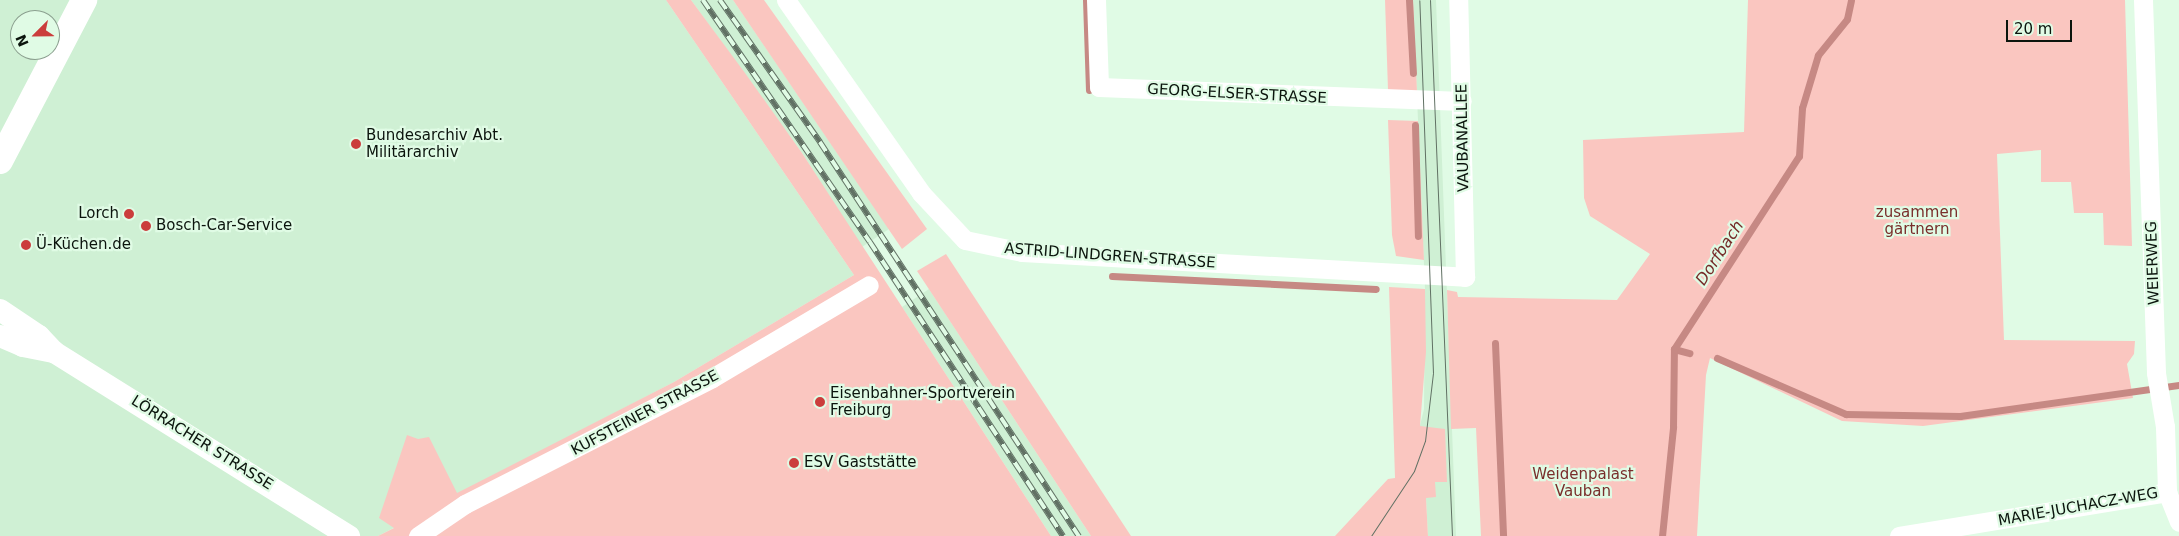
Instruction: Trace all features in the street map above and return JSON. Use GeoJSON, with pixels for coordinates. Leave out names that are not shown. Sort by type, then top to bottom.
{"type":"FeatureCollection","features":[{"type":"Feature","properties":{"kind":"main road"},"geometry":{"type":"LineString","coordinates":[[0,161],[84,0]]}},
{"type":"Feature","properties":{"kind":"street","name":"ASTRID-LINDGREN-STRASSE"},"geometry":{"type":"LineString","coordinates":[[786,0],[921,193],[965,240],[1022,252],[1465,277]]}},
{"type":"Feature","properties":{"kind":"street","name":"GEORG-ELSER-STRASSE"},"geometry":{"type":"LineString","coordinates":[[1096,0],[1099,87],[1462,101]]}},
{"type":"Feature","properties":{"kind":"street","name":"VAUBANALLEE"},"geometry":{"type":"LineString","coordinates":[[1458,0],[1465,277]]}},
{"type":"Feature","properties":{"kind":"street","name":"WEIERWEG"},"geometry":{"type":"LineString","coordinates":[[2143,0],[2158,388],[2165,427],[2167,492],[2179,522]]}},
{"type":"Feature","properties":{"kind":"street","name":"KUFSTEINER STRASSE"},"geometry":{"type":"LineString","coordinates":[[418,536],[465,504],[720,374],[869,285]]}},
{"type":"Feature","properties":{"kind":"street","name":"LÖRRACHER STRASSE"},"geometry":{"type":"LineString","coordinates":[[0,310],[38,336],[54,352],[349,536]]}},
{"type":"Feature","properties":{"kind":"street","name":"LÖRRACHER STRASSE"},"geometry":{"type":"LineString","coordinates":[[0,336],[22,346],[54,352]]}},
{"type":"Feature","properties":{"kind":"street","name":"MARIE-JUCHACZ-WEG"},"geometry":{"type":"LineString","coordinates":[[1899,536],[2167,492]]}},
{"type":"Feature","properties":{"kind":"shaded area"},"geometry":{"type":"Polygon","coordinates":[[[0,0],[666,0],[854,275],[674,382],[378,536],[0,536],[0,0]]]}},
{"type":"Feature","properties":{"kind":"shaded area"},"geometry":{"type":"Polygon","coordinates":[[[691,0],[733,0],[889,229],[862,247],[802,153],[691,0]]]}},
{"type":"Feature","properties":{"kind":"shaded area"},"geometry":{"type":"Polygon","coordinates":[[[1413,0],[1436,0],[1456,536],[1428,536],[1426,498],[1360,536],[1385,507],[1416,442],[1424,409],[1425,289],[1413,0]]]}},
{"type":"Feature","properties":{"kind":"shaded area"},"geometry":{"type":"Polygon","coordinates":[[[929,289],[1091,536],[1051,536],[902,307],[929,289]]]}},
{"type":"Feature","properties":{"kind":"green space"},"geometry":{"type":"Polygon","coordinates":[[[666,0],[691,0],[745,73],[802,153],[1051,536],[378,536],[394,528],[379,518],[407,435],[418,439],[429,437],[457,493],[674,382],[854,275],[666,0]]]}},
{"type":"Feature","properties":{"kind":"green space"},"geometry":{"type":"Polygon","coordinates":[[[733,0],[764,0],[927,229],[902,249],[733,0]]]}},
{"type":"Feature","properties":{"kind":"green space"},"geometry":{"type":"Polygon","coordinates":[[[1385,0],[1413,0],[1417,92],[1388,90],[1385,0]]]}},
{"type":"Feature","properties":{"kind":"green space"},"geometry":{"type":"Polygon","coordinates":[[[1748,0],[2125,0],[2132,246],[2104,245],[2103,213],[2074,213],[2071,182],[2041,182],[2041,150],[1997,154],[2004,340],[2135,341],[2134,354],[2127,364],[2133,398],[1923,426],[1842,421],[1710,358],[1706,375],[1697,536],[1481,536],[1476,428],[1451,429],[1447,290],[1457,292],[1458,297],[1617,300],[1650,254],[1590,216],[1584,198],[1583,140],[1744,132],[1748,0]]]}},
{"type":"Feature","properties":{"kind":"green space"},"geometry":{"type":"Polygon","coordinates":[[[1388,120],[1418,121],[1424,260],[1396,256],[1392,235],[1388,120]]]}},
{"type":"Feature","properties":{"kind":"green space"},"geometry":{"type":"Polygon","coordinates":[[[946,254],[1131,536],[1091,536],[917,271],[946,254]]]}},
{"type":"Feature","properties":{"kind":"green space"},"geometry":{"type":"Polygon","coordinates":[[[1389,287],[1425,289],[1426,352],[1420,426],[1445,429],[1447,482],[1435,482],[1436,497],[1426,498],[1428,536],[1335,536],[1388,479],[1395,478],[1389,287]]]}},
{"type":"Feature","properties":{"kind":"waterway"},"geometry":{"type":"LineString","coordinates":[[1086,0],[1089,90]]}},
{"type":"Feature","properties":{"kind":"waterway"},"geometry":{"type":"LineString","coordinates":[[1409,0],[1413,73]]}},
{"type":"Feature","properties":{"kind":"waterway","name":"Dorfbach"},"geometry":{"type":"LineString","coordinates":[[1662,536],[1673,427],[1674,349],[1799,156],[1802,108],[1818,55],[1847,19],[1851,0]]}},
{"type":"Feature","properties":{"kind":"waterway"},"geometry":{"type":"LineString","coordinates":[[1415,125],[1418,236]]}},
{"type":"Feature","properties":{"kind":"waterway"},"geometry":{"type":"LineString","coordinates":[[1112,276],[1376,289]]}},
{"type":"Feature","properties":{"kind":"waterway"},"geometry":{"type":"LineString","coordinates":[[1495,343],[1503,536]]}},
{"type":"Feature","properties":{"kind":"waterway"},"geometry":{"type":"LineString","coordinates":[[1674,349],[1689,353]]}},
{"type":"Feature","properties":{"kind":"waterway"},"geometry":{"type":"LineString","coordinates":[[1717,358],[1846,414],[1960,416],[2179,385]]}},
{"type":"Feature","properties":{"kind":"tram line"},"geometry":{"type":"LineString","coordinates":[[1371,536],[1414,471],[1425,441],[1433,373],[1419,0]]}},
{"type":"Feature","properties":{"kind":"tram line"},"geometry":{"type":"LineString","coordinates":[[1430,0],[1452,536]]}},
{"type":"Feature","properties":{"kind":"railway"},"geometry":{"type":"LineString","coordinates":[[703,0],[870,242],[1063,536]]}},
{"type":"Feature","properties":{"kind":"railway"},"geometry":{"type":"LineString","coordinates":[[720,0],[820,142],[1079,536]]}},
{"type":"Feature","properties":{"kind":"place","name":"Bundesarchiv Abt. Militärarchiv"},"geometry":{"type":"Point","coordinates":[356,144]}},
{"type":"Feature","properties":{"kind":"place","name":"Lorch"},"geometry":{"type":"Point","coordinates":[129,214]}},
{"type":"Feature","properties":{"kind":"place","name":"Bosch-Car-Service"},"geometry":{"type":"Point","coordinates":[146,226]}},
{"type":"Feature","properties":{"kind":"place","name":"Ü-Küchen.de"},"geometry":{"type":"Point","coordinates":[26,245]}},
{"type":"Feature","properties":{"kind":"place","name":"Eisenbahner-Sportverein Freiburg"},"geometry":{"type":"Point","coordinates":[820,402]}},
{"type":"Feature","properties":{"kind":"place","name":"ESV Gaststätte"},"geometry":{"type":"Point","coordinates":[794,463]}},
{"type":"Feature","properties":{"kind":"park label","name":"zusammen gärtnern"},"geometry":{"type":"Point","coordinates":[1917,220]}},
{"type":"Feature","properties":{"kind":"park label","name":"Weidenpalast Vauban"},"geometry":{"type":"Point","coordinates":[1583,482]}}]}
